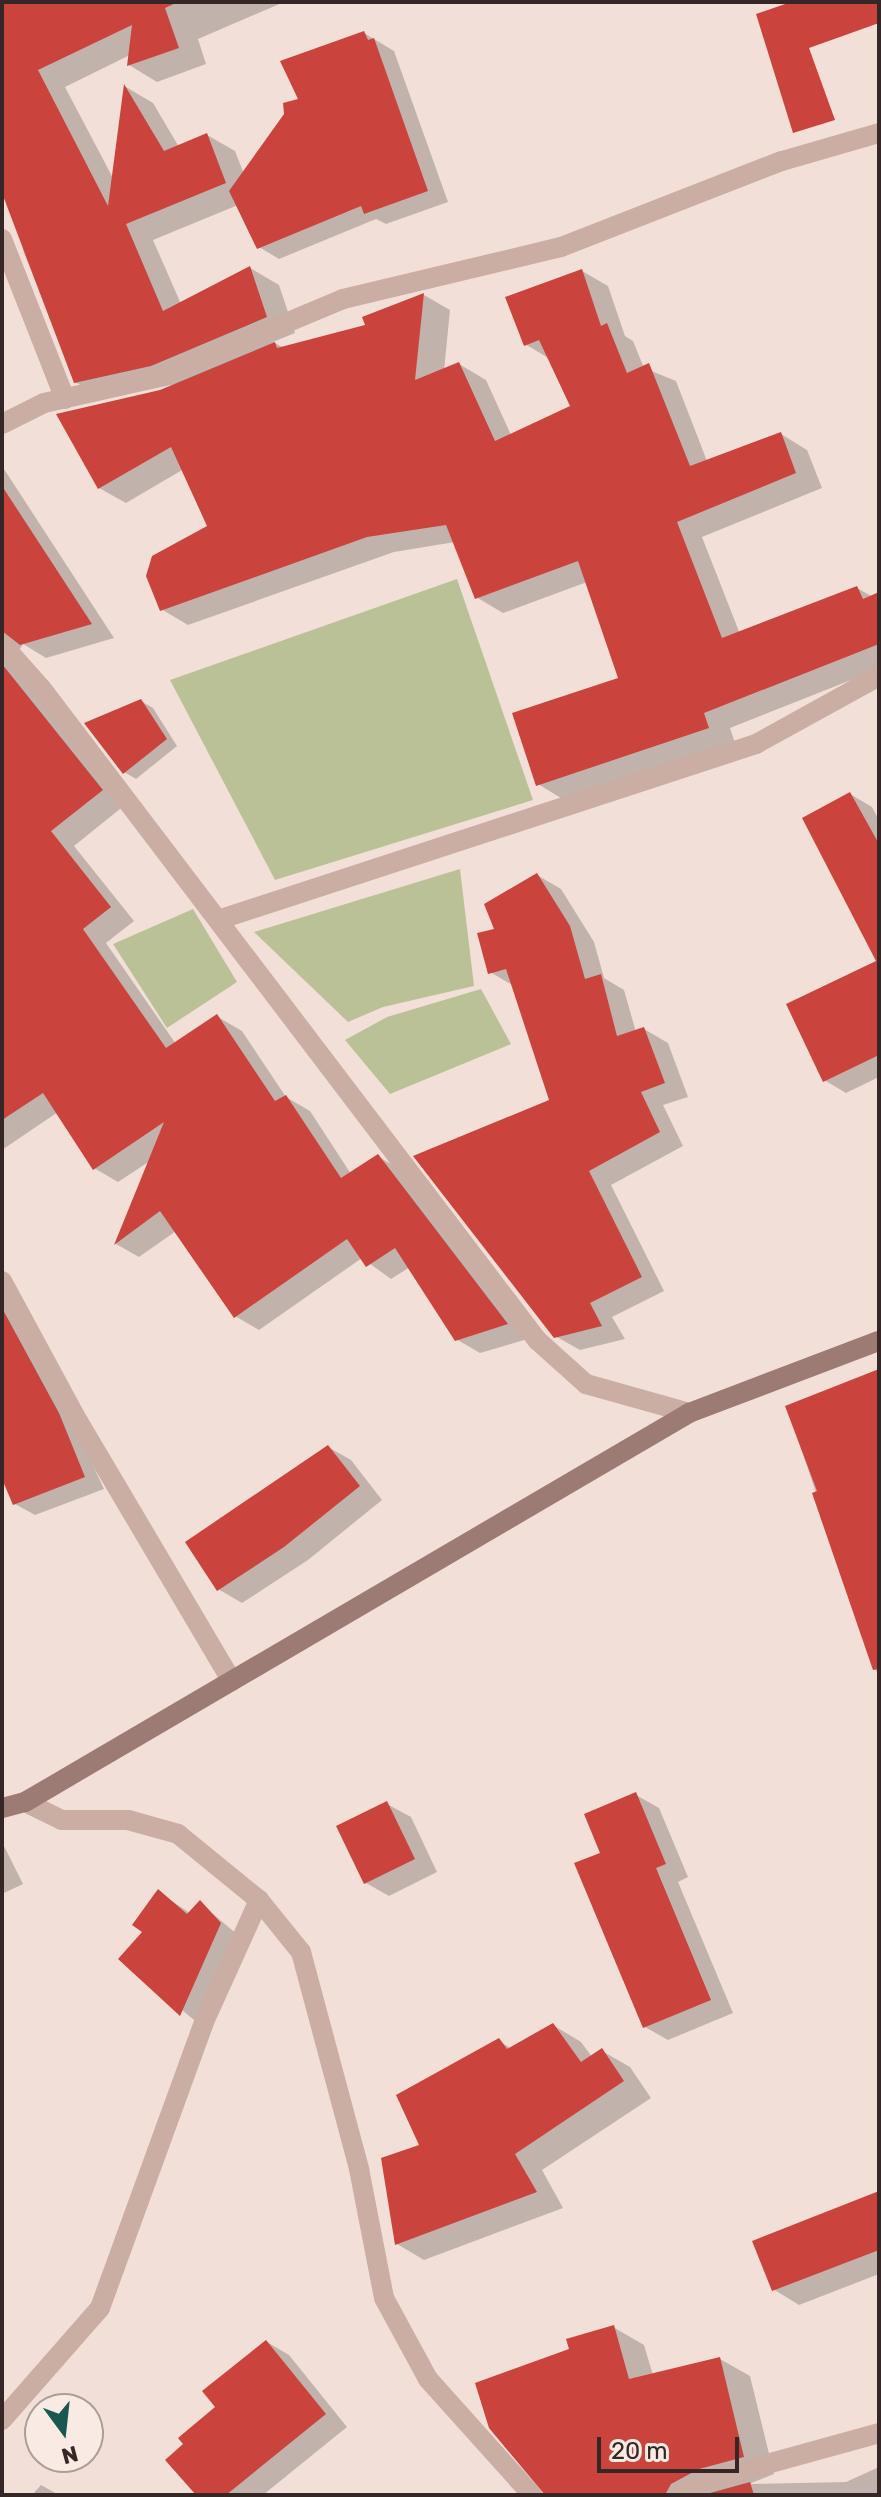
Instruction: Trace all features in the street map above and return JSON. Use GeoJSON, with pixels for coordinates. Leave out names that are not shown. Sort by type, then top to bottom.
{"type":"FeatureCollection","features":[{"type":"Feature","properties":{"kind":"main road"},"geometry":{"type":"LineString","coordinates":[[2,1808],[25,1802],[689,1413],[879,1341]]}},
{"type":"Feature","properties":{"kind":"street"},"geometry":{"type":"LineString","coordinates":[[2,424],[65,399],[155,378],[343,299],[561,247],[782,161],[879,133]]}},
{"type":"Feature","properties":{"kind":"street"},"geometry":{"type":"LineString","coordinates":[[2,239],[65,399]]}},
{"type":"Feature","properties":{"kind":"street"},"geometry":{"type":"LineString","coordinates":[[2,644],[218,920],[537,1340],[586,1384],[689,1413]]}},
{"type":"Feature","properties":{"kind":"street"},"geometry":{"type":"LineString","coordinates":[[218,920],[756,744],[879,676]]}},
{"type":"Feature","properties":{"kind":"street"},"geometry":{"type":"LineString","coordinates":[[2,1281],[75,1416],[232,1681]]}},
{"type":"Feature","properties":{"kind":"street"},"geometry":{"type":"LineString","coordinates":[[25,1802],[62,1820],[128,1820],[178,1834],[259,1900],[301,1952],[359,2169],[384,2298],[428,2379],[532,2495]]}},
{"type":"Feature","properties":{"kind":"street"},"geometry":{"type":"LineString","coordinates":[[2,2420],[100,2308],[204,2022],[259,1900]]}},
{"type":"Feature","properties":{"kind":"street"},"geometry":{"type":"LineString","coordinates":[[678,2495],[705,2481],[879,2433]]}},
{"type":"Feature","properties":{"kind":"green space"},"geometry":{"type":"Polygon","coordinates":[[[457,579],[533,800],[275,880],[170,680],[457,579]]]}},
{"type":"Feature","properties":{"kind":"green space"},"geometry":{"type":"Polygon","coordinates":[[[460,869],[474,986],[383,1007],[348,1022],[254,932],[460,869]]]}},
{"type":"Feature","properties":{"kind":"green space"},"geometry":{"type":"Polygon","coordinates":[[[193,909],[237,982],[167,1028],[113,944],[193,909]]]}},
{"type":"Feature","properties":{"kind":"green space"},"geometry":{"type":"Polygon","coordinates":[[[481,989],[511,1044],[390,1094],[345,1040],[387,1017],[481,989]]]}},
{"type":"Feature","properties":{"kind":"building"},"geometry":{"type":"Polygon","coordinates":[[[2,2],[178,2],[165,8],[179,48],[127,66],[132,25],[38,70],[108,206],[124,84],[164,151],[207,133],[226,183],[126,224],[163,311],[250,266],[267,317],[151,366],[74,383],[2,193],[2,2]]]}},
{"type":"Feature","properties":{"kind":"building"},"geometry":{"type":"Polygon","coordinates":[[[791,2],[879,2],[879,23],[809,48],[835,120],[793,133],[756,14],[791,2]]]}},
{"type":"Feature","properties":{"kind":"building"},"geometry":{"type":"Polygon","coordinates":[[[364,31],[368,40],[374,38],[428,191],[364,214],[361,206],[257,249],[229,191],[284,114],[283,103],[298,99],[280,61],[364,31]]]}},
{"type":"Feature","properties":{"kind":"building"},"geometry":{"type":"Polygon","coordinates":[[[582,269],[601,326],[607,323],[627,373],[649,363],[690,466],[781,432],[796,473],[677,522],[722,638],[857,586],[863,599],[879,592],[879,644],[704,713],[709,728],[536,786],[512,713],[618,678],[578,561],[475,599],[446,525],[367,537],[160,611],[146,576],[152,556],[207,526],[171,447],[98,489],[56,414],[160,390],[275,342],[277,348],[365,325],[362,317],[424,293],[415,380],[459,362],[495,441],[570,406],[539,340],[524,346],[505,297],[582,269]]]}},
{"type":"Feature","properties":{"kind":"building"},"geometry":{"type":"Polygon","coordinates":[[[2,486],[92,624],[20,645],[2,631],[2,486]]]}},
{"type":"Feature","properties":{"kind":"building"},"geometry":{"type":"Polygon","coordinates":[[[2,664],[103,790],[51,831],[111,907],[83,929],[166,1048],[217,1014],[275,1101],[286,1095],[341,1178],[378,1154],[508,1324],[455,1341],[395,1248],[366,1267],[347,1239],[234,1318],[160,1211],[114,1245],[164,1122],[93,1170],[43,1093],[2,1120],[2,664]]]}},
{"type":"Feature","properties":{"kind":"building"},"geometry":{"type":"Polygon","coordinates":[[[141,699],[167,739],[123,774],[84,723],[141,699]]]}},
{"type":"Feature","properties":{"kind":"building"},"geometry":{"type":"Polygon","coordinates":[[[850,792],[879,844],[879,1055],[823,1082],[786,1004],[876,961],[802,818],[850,792]]]}},
{"type":"Feature","properties":{"kind":"building"},"geometry":{"type":"Polygon","coordinates":[[[537,873],[570,926],[585,979],[601,974],[617,1036],[644,1027],[665,1083],[641,1092],[660,1132],[589,1171],[642,1277],[590,1303],[602,1326],[554,1338],[413,1156],[549,1100],[506,969],[488,974],[477,933],[494,929],[484,904],[537,873]]]}},
{"type":"Feature","properties":{"kind":"building"},"geometry":{"type":"Polygon","coordinates":[[[2,1308],[59,1413],[85,1477],[13,1505],[2,1479],[2,1308]]]}},
{"type":"Feature","properties":{"kind":"building"},"geometry":{"type":"Polygon","coordinates":[[[879,1369],[879,1669],[873,1670],[812,1493],[817,1491],[785,1406],[879,1369]]]}},
{"type":"Feature","properties":{"kind":"building"},"geometry":{"type":"Polygon","coordinates":[[[328,1445],[360,1486],[284,1547],[217,1591],[185,1542],[328,1445]]]}},
{"type":"Feature","properties":{"kind":"building"},"geometry":{"type":"Polygon","coordinates":[[[636,1792],[666,1864],[656,1868],[711,2000],[643,2028],[574,1863],[600,1853],[584,1814],[636,1792]]]}},
{"type":"Feature","properties":{"kind":"building"},"geometry":{"type":"Polygon","coordinates":[[[387,1801],[415,1859],[364,1884],[336,1826],[387,1801]]]}},
{"type":"Feature","properties":{"kind":"building"},"geometry":{"type":"Polygon","coordinates":[[[158,1889],[187,1914],[200,1900],[221,1923],[180,2016],[118,1959],[142,1932],[132,1925],[158,1889]]]}},
{"type":"Feature","properties":{"kind":"building"},"geometry":{"type":"Polygon","coordinates":[[[553,2023],[581,2062],[602,2048],[624,2081],[515,2154],[537,2192],[395,2245],[381,2158],[419,2145],[396,2095],[499,2038],[507,2049],[553,2023]]]}},
{"type":"Feature","properties":{"kind":"building"},"geometry":{"type":"Polygon","coordinates":[[[879,2191],[879,2250],[772,2291],[752,2241],[879,2191]]]}},
{"type":"Feature","properties":{"kind":"building"},"geometry":{"type":"Polygon","coordinates":[[[614,2325],[629,2379],[720,2357],[744,2457],[699,2469],[671,2484],[665,2495],[545,2495],[489,2428],[475,2383],[569,2349],[566,2339],[614,2325]]]}},
{"type":"Feature","properties":{"kind":"building"},"geometry":{"type":"Polygon","coordinates":[[[266,2340],[326,2414],[226,2495],[196,2495],[165,2460],[183,2444],[178,2438],[215,2407],[202,2391],[266,2340]]]}},
{"type":"Feature","properties":{"kind":"building"},"geometry":{"type":"Polygon","coordinates":[[[750,2482],[754,2495],[706,2495],[710,2493],[750,2482]]]}}]}
